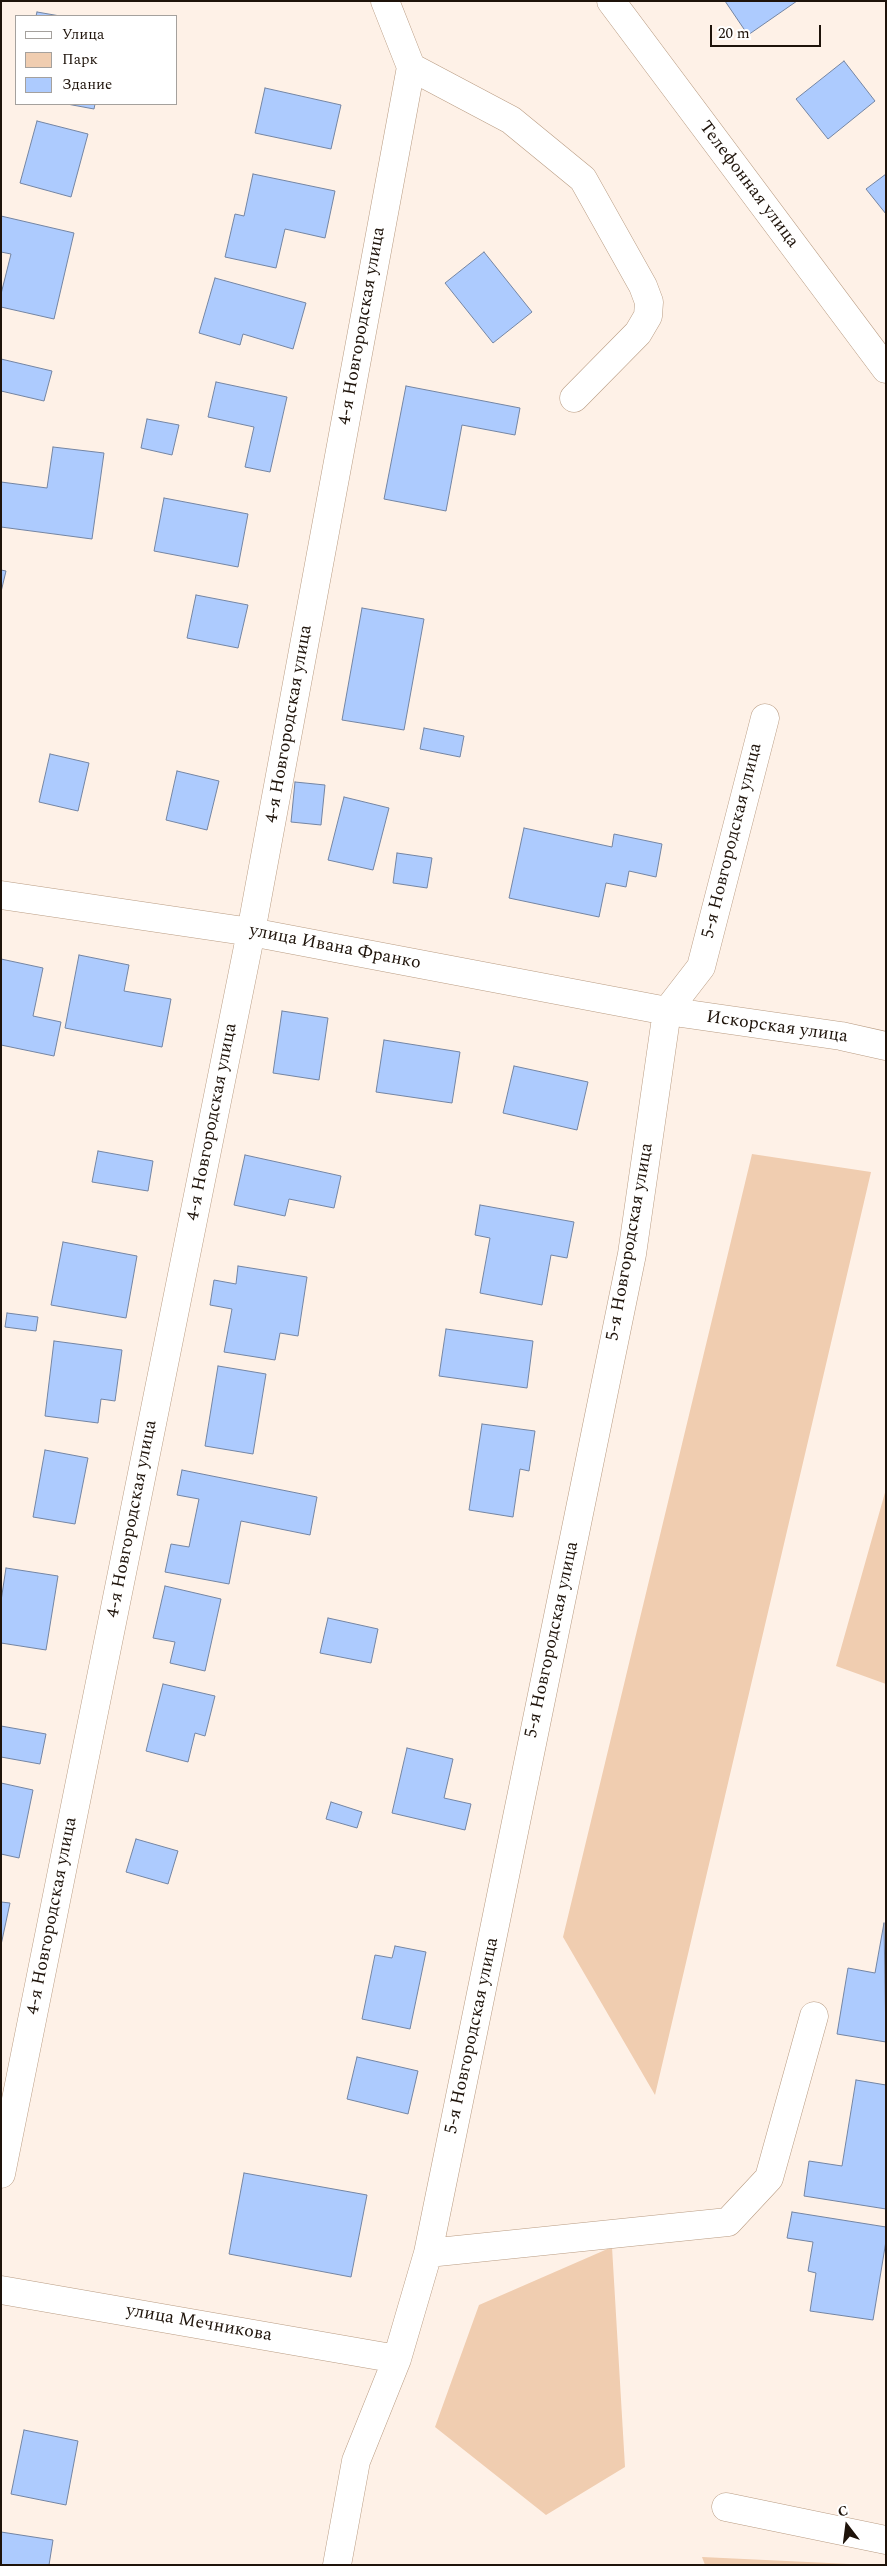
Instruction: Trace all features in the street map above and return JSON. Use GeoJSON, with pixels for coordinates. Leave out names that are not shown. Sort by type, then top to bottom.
{"type":"FeatureCollection","features":[{"type":"Feature","properties":{"kind":"street"},"geometry":{"type":"LineString","coordinates":[[385,1],[411,67],[511,120],[582,179],[643,286],[649,302],[648,316],[638,333],[574,398]]}},
{"type":"Feature","properties":{"kind":"street","name":"Телефонная улица"},"geometry":{"type":"LineString","coordinates":[[611,1],[886,370]]}},
{"type":"Feature","properties":{"kind":"street","name":"4-я Новгородская улица"},"geometry":{"type":"LineString","coordinates":[[1,2174],[251,932],[411,67]]}},
{"type":"Feature","properties":{"kind":"street","name":"5-я Новгородская улица"},"geometry":{"type":"LineString","coordinates":[[337,2565],[356,2461],[396,2359],[428,2253],[632,1254],[667,1011],[701,967],[765,718]]}},
{"type":"Feature","properties":{"kind":"street","name":"улица Ивана Франко"},"geometry":{"type":"LineString","coordinates":[[1,895],[251,932],[667,1011]]}},
{"type":"Feature","properties":{"kind":"street","name":"Искорская улица"},"geometry":{"type":"LineString","coordinates":[[667,1011],[841,1036],[886,1046]]}},
{"type":"Feature","properties":{"kind":"street"},"geometry":{"type":"LineString","coordinates":[[428,2253],[728,2222],[769,2178],[814,2016]]}},
{"type":"Feature","properties":{"kind":"street","name":"улица Мечникова"},"geometry":{"type":"LineString","coordinates":[[1,2290],[396,2359]]}},
{"type":"Feature","properties":{"kind":"street"},"geometry":{"type":"LineString","coordinates":[[726,2507],[886,2540]]}},
{"type":"Feature","properties":{"kind":"green space"},"geometry":{"type":"Polygon","coordinates":[[[752,1154],[871,1172],[655,2095],[563,1937],[752,1154]]]}},
{"type":"Feature","properties":{"kind":"green space"},"geometry":{"type":"Polygon","coordinates":[[[886,1489],[886,1684],[836,1666],[886,1489]]]}},
{"type":"Feature","properties":{"kind":"green space"},"geometry":{"type":"Polygon","coordinates":[[[612,2247],[625,2467],[546,2515],[435,2427],[479,2305],[612,2247]]]}},
{"type":"Feature","properties":{"kind":"green space"},"geometry":{"type":"Polygon","coordinates":[[[702,2557],[871,2565],[705,2565],[702,2557]]]}},
{"type":"Feature","properties":{"kind":"building"},"geometry":{"type":"Polygon","coordinates":[[[725,1],[797,1],[748,35],[725,1]]]}},
{"type":"Feature","properties":{"kind":"building"},"geometry":{"type":"Polygon","coordinates":[[[37,12],[54,15],[36,15],[37,12]]]}},
{"type":"Feature","properties":{"kind":"building"},"geometry":{"type":"Polygon","coordinates":[[[844,61],[875,101],[828,139],[796,99],[844,61]]]}},
{"type":"Feature","properties":{"kind":"building"},"geometry":{"type":"Polygon","coordinates":[[[265,88],[341,105],[331,149],[255,133],[265,88]]]}},
{"type":"Feature","properties":{"kind":"building"},"geometry":{"type":"Polygon","coordinates":[[[72,105],[95,105],[94,109],[72,105]]]}},
{"type":"Feature","properties":{"kind":"building"},"geometry":{"type":"Polygon","coordinates":[[[37,121],[88,134],[71,197],[20,183],[37,121]]]}},
{"type":"Feature","properties":{"kind":"building"},"geometry":{"type":"Polygon","coordinates":[[[253,174],[335,191],[325,238],[285,229],[276,268],[225,257],[235,214],[244,216],[253,174]]]}},
{"type":"Feature","properties":{"kind":"building"},"geometry":{"type":"Polygon","coordinates":[[[886,174],[886,214],[866,189],[886,174]]]}},
{"type":"Feature","properties":{"kind":"building"},"geometry":{"type":"Polygon","coordinates":[[[1,216],[74,233],[54,319],[1,307],[1,294],[11,254],[1,252],[1,216]]]}},
{"type":"Feature","properties":{"kind":"building"},"geometry":{"type":"Polygon","coordinates":[[[484,252],[532,312],[493,343],[445,283],[484,252]]]}},
{"type":"Feature","properties":{"kind":"building"},"geometry":{"type":"Polygon","coordinates":[[[215,278],[306,303],[293,349],[243,334],[240,345],[199,333],[215,278]]]}},
{"type":"Feature","properties":{"kind":"building"},"geometry":{"type":"Polygon","coordinates":[[[1,359],[52,371],[44,401],[1,391],[1,359]]]}},
{"type":"Feature","properties":{"kind":"building"},"geometry":{"type":"Polygon","coordinates":[[[216,382],[287,397],[270,472],[245,467],[254,427],[208,417],[216,382]]]}},
{"type":"Feature","properties":{"kind":"building"},"geometry":{"type":"Polygon","coordinates":[[[406,386],[520,408],[515,435],[462,425],[446,511],[384,499],[406,386]]]}},
{"type":"Feature","properties":{"kind":"building"},"geometry":{"type":"Polygon","coordinates":[[[147,419],[179,425],[172,455],[141,448],[147,419]]]}},
{"type":"Feature","properties":{"kind":"building"},"geometry":{"type":"Polygon","coordinates":[[[53,447],[104,453],[92,539],[1,527],[1,482],[47,488],[53,447]]]}},
{"type":"Feature","properties":{"kind":"building"},"geometry":{"type":"Polygon","coordinates":[[[164,498],[248,514],[238,567],[154,551],[164,498]]]}},
{"type":"Feature","properties":{"kind":"building"},"geometry":{"type":"Polygon","coordinates":[[[1,570],[6,571],[1,592],[1,570]]]}},
{"type":"Feature","properties":{"kind":"building"},"geometry":{"type":"Polygon","coordinates":[[[196,595],[248,605],[238,648],[187,638],[196,595]]]}},
{"type":"Feature","properties":{"kind":"building"},"geometry":{"type":"Polygon","coordinates":[[[362,608],[424,619],[404,730],[342,720],[362,608]]]}},
{"type":"Feature","properties":{"kind":"building"},"geometry":{"type":"Polygon","coordinates":[[[424,728],[464,736],[460,757],[420,749],[424,728]]]}},
{"type":"Feature","properties":{"kind":"building"},"geometry":{"type":"Polygon","coordinates":[[[50,754],[89,763],[78,811],[39,802],[50,754]]]}},
{"type":"Feature","properties":{"kind":"building"},"geometry":{"type":"Polygon","coordinates":[[[177,771],[219,781],[207,830],[166,820],[177,771]]]}},
{"type":"Feature","properties":{"kind":"building"},"geometry":{"type":"Polygon","coordinates":[[[295,782],[325,785],[321,825],[291,822],[295,782]]]}},
{"type":"Feature","properties":{"kind":"building"},"geometry":{"type":"Polygon","coordinates":[[[344,797],[389,808],[373,870],[328,860],[344,797]]]}},
{"type":"Feature","properties":{"kind":"building"},"geometry":{"type":"Polygon","coordinates":[[[524,828],[612,847],[614,834],[662,844],[656,877],[629,871],[626,887],[606,883],[599,917],[509,898],[524,828]]]}},
{"type":"Feature","properties":{"kind":"building"},"geometry":{"type":"Polygon","coordinates":[[[397,853],[432,858],[427,888],[393,883],[397,853]]]}},
{"type":"Feature","properties":{"kind":"building"},"geometry":{"type":"Polygon","coordinates":[[[79,955],[129,965],[124,991],[171,999],[162,1047],[65,1028],[79,955]]]}},
{"type":"Feature","properties":{"kind":"building"},"geometry":{"type":"Polygon","coordinates":[[[1,959],[43,968],[33,1016],[61,1022],[54,1056],[1,1045],[1,959]]]}},
{"type":"Feature","properties":{"kind":"building"},"geometry":{"type":"Polygon","coordinates":[[[282,1011],[328,1018],[319,1080],[273,1073],[282,1011]]]}},
{"type":"Feature","properties":{"kind":"building"},"geometry":{"type":"Polygon","coordinates":[[[384,1040],[460,1052],[452,1103],[376,1092],[384,1040]]]}},
{"type":"Feature","properties":{"kind":"building"},"geometry":{"type":"Polygon","coordinates":[[[514,1066],[588,1082],[577,1130],[503,1113],[514,1066]]]}},
{"type":"Feature","properties":{"kind":"building"},"geometry":{"type":"Polygon","coordinates":[[[98,1151],[153,1161],[148,1191],[92,1182],[98,1151]]]}},
{"type":"Feature","properties":{"kind":"building"},"geometry":{"type":"Polygon","coordinates":[[[245,1155],[341,1176],[334,1208],[289,1199],[285,1216],[234,1205],[245,1155]]]}},
{"type":"Feature","properties":{"kind":"building"},"geometry":{"type":"Polygon","coordinates":[[[480,1205],[574,1222],[567,1258],[551,1255],[542,1305],[480,1293],[490,1238],[475,1235],[480,1205]]]}},
{"type":"Feature","properties":{"kind":"building"},"geometry":{"type":"Polygon","coordinates":[[[63,1242],[137,1256],[126,1318],[51,1305],[63,1242]]]}},
{"type":"Feature","properties":{"kind":"building"},"geometry":{"type":"Polygon","coordinates":[[[238,1266],[307,1277],[298,1336],[280,1333],[275,1360],[224,1352],[232,1309],[210,1305],[214,1280],[236,1284],[238,1266]]]}},
{"type":"Feature","properties":{"kind":"building"},"geometry":{"type":"Polygon","coordinates":[[[7,1313],[38,1317],[36,1331],[5,1327],[7,1313]]]}},
{"type":"Feature","properties":{"kind":"building"},"geometry":{"type":"Polygon","coordinates":[[[446,1329],[533,1341],[527,1388],[439,1376],[446,1329]]]}},
{"type":"Feature","properties":{"kind":"building"},"geometry":{"type":"Polygon","coordinates":[[[54,1341],[122,1350],[115,1401],[101,1399],[98,1423],[45,1416],[54,1341]]]}},
{"type":"Feature","properties":{"kind":"building"},"geometry":{"type":"Polygon","coordinates":[[[218,1366],[266,1374],[253,1454],[205,1446],[218,1366]]]}},
{"type":"Feature","properties":{"kind":"building"},"geometry":{"type":"Polygon","coordinates":[[[482,1424],[535,1431],[529,1471],[520,1469],[513,1517],[469,1510],[482,1424]]]}},
{"type":"Feature","properties":{"kind":"building"},"geometry":{"type":"Polygon","coordinates":[[[45,1450],[88,1458],[75,1524],[33,1517],[45,1450]]]}},
{"type":"Feature","properties":{"kind":"building"},"geometry":{"type":"Polygon","coordinates":[[[182,1470],[317,1497],[310,1535],[241,1521],[229,1584],[165,1572],[171,1544],[189,1547],[199,1499],[177,1495],[182,1470]]]}},
{"type":"Feature","properties":{"kind":"building"},"geometry":{"type":"Polygon","coordinates":[[[6,1568],[58,1576],[46,1650],[1,1643],[1,1601],[6,1568]]]}},
{"type":"Feature","properties":{"kind":"building"},"geometry":{"type":"Polygon","coordinates":[[[165,1586],[221,1599],[205,1671],[170,1663],[175,1642],[153,1638],[165,1586]]]}},
{"type":"Feature","properties":{"kind":"building"},"geometry":{"type":"Polygon","coordinates":[[[328,1618],[378,1629],[371,1663],[320,1653],[328,1618]]]}},
{"type":"Feature","properties":{"kind":"building"},"geometry":{"type":"Polygon","coordinates":[[[163,1684],[215,1696],[205,1736],[195,1733],[188,1762],[146,1751],[163,1684]]]}},
{"type":"Feature","properties":{"kind":"building"},"geometry":{"type":"Polygon","coordinates":[[[1,1726],[46,1734],[40,1764],[1,1757],[1,1726]]]}},
{"type":"Feature","properties":{"kind":"building"},"geometry":{"type":"Polygon","coordinates":[[[407,1748],[453,1759],[444,1798],[471,1804],[465,1830],[392,1813],[407,1748]]]}},
{"type":"Feature","properties":{"kind":"building"},"geometry":{"type":"Polygon","coordinates":[[[1,1783],[33,1790],[19,1858],[1,1854],[1,1783]]]}},
{"type":"Feature","properties":{"kind":"building"},"geometry":{"type":"Polygon","coordinates":[[[331,1802],[362,1812],[357,1828],[326,1819],[331,1802]]]}},
{"type":"Feature","properties":{"kind":"building"},"geometry":{"type":"Polygon","coordinates":[[[136,1839],[178,1851],[168,1884],[126,1872],[136,1839]]]}},
{"type":"Feature","properties":{"kind":"building"},"geometry":{"type":"Polygon","coordinates":[[[1,1902],[10,1903],[1,1945],[1,1902]]]}},
{"type":"Feature","properties":{"kind":"building"},"geometry":{"type":"Polygon","coordinates":[[[884,1923],[886,2042],[837,2034],[848,1968],[875,1973],[884,1923]]]}},
{"type":"Feature","properties":{"kind":"building"},"geometry":{"type":"Polygon","coordinates":[[[395,1946],[426,1952],[410,2029],[362,2019],[375,1955],[392,1958],[395,1946]]]}},
{"type":"Feature","properties":{"kind":"building"},"geometry":{"type":"Polygon","coordinates":[[[357,2057],[418,2071],[408,2114],[347,2099],[357,2057]]]}},
{"type":"Feature","properties":{"kind":"building"},"geometry":{"type":"Polygon","coordinates":[[[856,2080],[886,2085],[886,2209],[804,2196],[809,2161],[842,2166],[856,2080]]]}},
{"type":"Feature","properties":{"kind":"building"},"geometry":{"type":"Polygon","coordinates":[[[244,2173],[367,2195],[351,2277],[229,2254],[244,2173]]]}},
{"type":"Feature","properties":{"kind":"building"},"geometry":{"type":"Polygon","coordinates":[[[792,2212],[886,2227],[886,2241],[873,2320],[810,2311],[816,2273],[808,2271],[813,2242],[787,2238],[792,2212]]]}},
{"type":"Feature","properties":{"kind":"building"},"geometry":{"type":"Polygon","coordinates":[[[24,2430],[78,2441],[66,2505],[11,2494],[24,2430]]]}},
{"type":"Feature","properties":{"kind":"building"},"geometry":{"type":"Polygon","coordinates":[[[1,2532],[53,2540],[49,2565],[1,2565],[1,2532]]]}}]}
